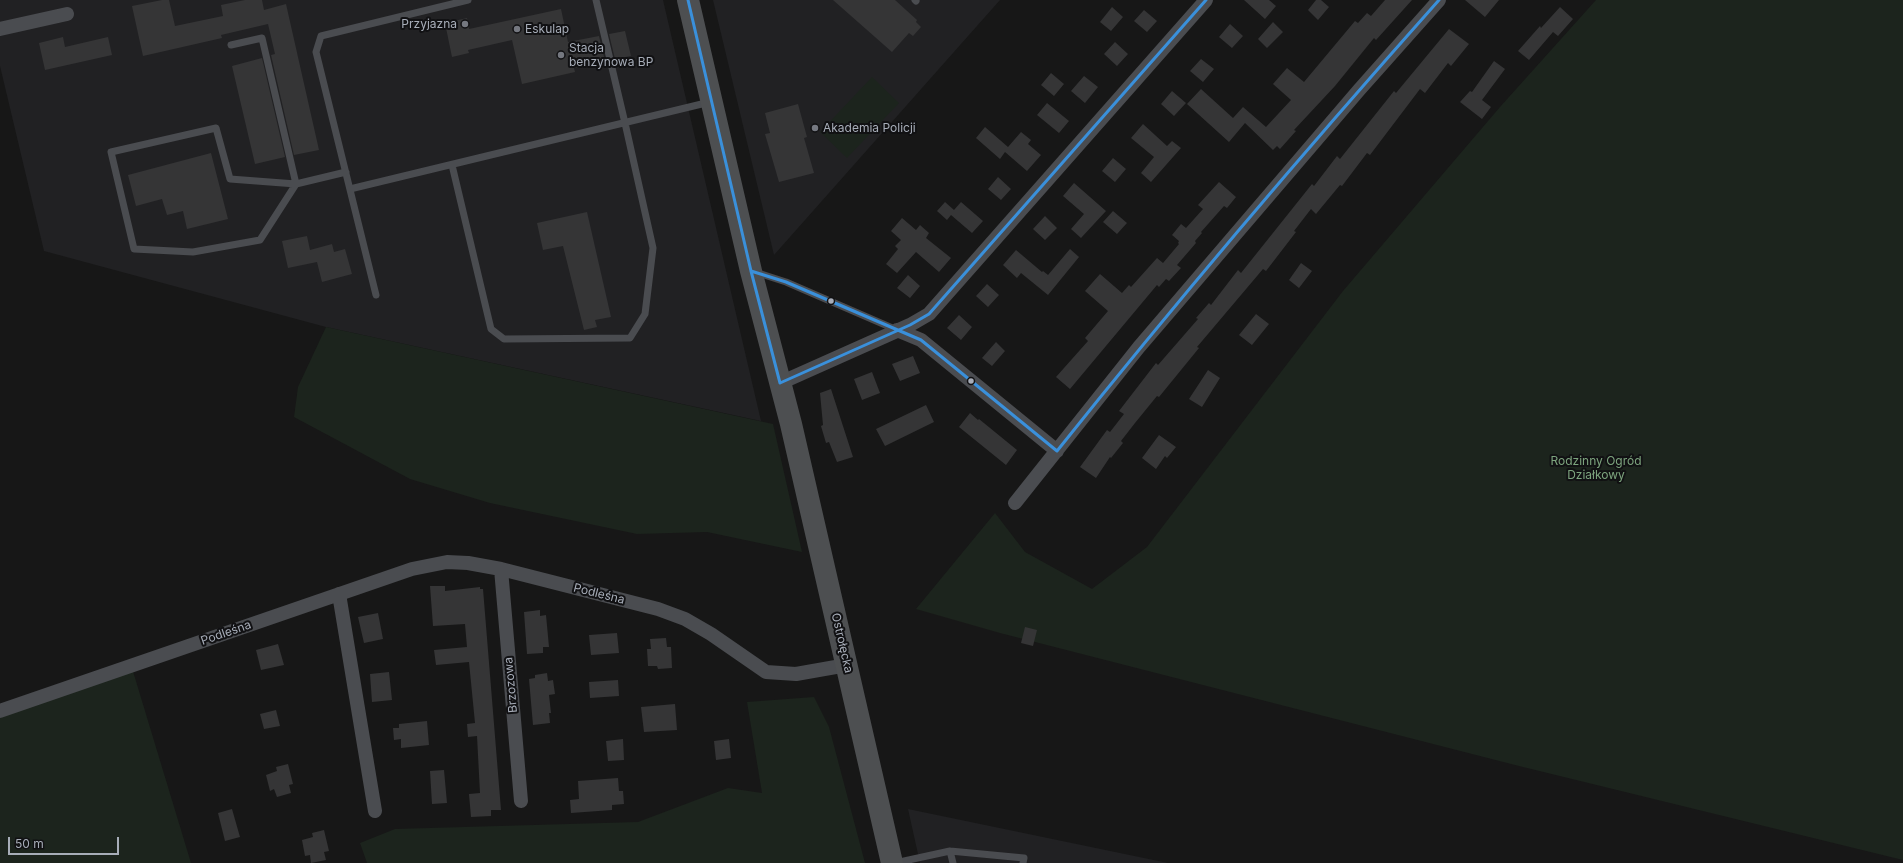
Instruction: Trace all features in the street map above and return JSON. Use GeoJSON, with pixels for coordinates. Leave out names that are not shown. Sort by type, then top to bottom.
{"type":"FeatureCollection","features":[{"type":"Feature","properties":{"kind":"main road","name":"Ostrołęcka"},"geometry":{"type":"LineString","coordinates":[[688,0],[751,271],[790,424],[894,863]]}},
{"type":"Feature","properties":{"kind":"street"},"geometry":{"type":"LineString","coordinates":[[780,383],[924,317],[936,307],[1206,0]]}},
{"type":"Feature","properties":{"kind":"street"},"geometry":{"type":"LineString","coordinates":[[1015,503],[1139,347],[1354,96],[1440,0]]}},
{"type":"Feature","properties":{"kind":"street"},"geometry":{"type":"LineString","coordinates":[[0,30],[67,14]]}},
{"type":"Feature","properties":{"kind":"street"},"geometry":{"type":"LineString","coordinates":[[897,330],[921,340],[1057,451]]}},
{"type":"Feature","properties":{"kind":"street","name":"Podleśna"},"geometry":{"type":"LineString","coordinates":[[0,710],[412,569],[429,565],[460,562],[501,569],[658,609],[685,620],[711,634],[766,672],[796,674],[847,665]]}},
{"type":"Feature","properties":{"kind":"street","name":"Brzozowa"},"geometry":{"type":"LineString","coordinates":[[501,569],[521,801]]}},
{"type":"Feature","properties":{"kind":"street"},"geometry":{"type":"LineString","coordinates":[[339,594],[375,811]]}},
{"type":"Feature","properties":{"kind":"lane"},"geometry":{"type":"LineString","coordinates":[[376,295],[316,52],[321,36],[468,0]]}},
{"type":"Feature","properties":{"kind":"lane"},"geometry":{"type":"LineString","coordinates":[[452,165],[491,329],[504,339],[630,338],[644,314],[653,248],[596,0]]}},
{"type":"Feature","properties":{"kind":"lane"},"geometry":{"type":"LineString","coordinates":[[231,45],[262,38],[296,184],[260,240],[193,252],[134,249],[111,152],[216,128],[230,179],[296,184],[346,172]]}},
{"type":"Feature","properties":{"kind":"lane"},"geometry":{"type":"LineString","coordinates":[[350,189],[712,102]]}},
{"type":"Feature","properties":{"kind":"lane"},"geometry":{"type":"LineString","coordinates":[[751,271],[786,282],[897,330]]}},
{"type":"Feature","properties":{"kind":"lane"},"geometry":{"type":"LineString","coordinates":[[950,851],[953,863]]}},
{"type":"Feature","properties":{"kind":"lane"},"geometry":{"type":"LineString","coordinates":[[894,863],[950,851],[1024,858],[1024,863]]}},
{"type":"Feature","properties":{"kind":"shaded area"},"geometry":{"type":"Polygon","coordinates":[[[0,0],[663,0],[761,421],[326,327],[44,251],[0,66],[0,0]]]}},
{"type":"Feature","properties":{"kind":"shaded area","name":"Akademia Policji"},"geometry":{"type":"Polygon","coordinates":[[[713,0],[1000,0],[774,255],[713,0]]]}},
{"type":"Feature","properties":{"kind":"shaded area"},"geometry":{"type":"Polygon","coordinates":[[[908,809],[1168,863],[920,863],[908,809]]]}},
{"type":"Feature","properties":{"kind":"green space","name":"Rodzinny Ogród Działkowy"},"geometry":{"type":"Polygon","coordinates":[[[1596,0],[1903,0],[1903,860],[1519,766],[1000,633],[916,609],[995,513],[1025,552],[1092,589],[1147,547],[1343,291],[1500,107],[1596,0]]]}},
{"type":"Feature","properties":{"kind":"green space"},"geometry":{"type":"Polygon","coordinates":[[[872,77],[899,103],[847,158],[820,132],[872,77]]]}},
{"type":"Feature","properties":{"kind":"green space"},"geometry":{"type":"Polygon","coordinates":[[[326,327],[773,424],[802,552],[707,532],[637,534],[490,503],[410,479],[294,417],[298,387],[326,327]]]}},
{"type":"Feature","properties":{"kind":"green space"},"geometry":{"type":"Polygon","coordinates":[[[132,668],[191,863],[0,863],[0,716],[132,668]]]}},
{"type":"Feature","properties":{"kind":"green space"},"geometry":{"type":"Polygon","coordinates":[[[814,697],[829,727],[865,863],[367,863],[360,843],[395,829],[638,822],[728,788],[762,793],[747,702],[814,697]]]}},
{"type":"Feature","properties":{"kind":"building"},"geometry":{"type":"Polygon","coordinates":[[[169,0],[175,26],[223,16],[221,5],[245,0],[262,0],[264,10],[286,4],[319,150],[294,155],[271,55],[275,54],[268,24],[221,35],[222,38],[143,56],[132,6],[169,0]]]}},
{"type":"Feature","properties":{"kind":"building"},"geometry":{"type":"Polygon","coordinates":[[[833,0],[895,0],[917,20],[916,22],[921,27],[913,36],[909,33],[892,52],[833,0]]]}},
{"type":"Feature","properties":{"kind":"building"},"geometry":{"type":"Polygon","coordinates":[[[1244,0],[1269,0],[1276,6],[1265,19],[1244,0]]]}},
{"type":"Feature","properties":{"kind":"building"},"geometry":{"type":"Polygon","coordinates":[[[1316,0],[1321,0],[1329,7],[1318,20],[1308,10],[1316,0]]]}},
{"type":"Feature","properties":{"kind":"building"},"geometry":{"type":"Polygon","coordinates":[[[1385,0],[1412,0],[1376,40],[1374,38],[1335,86],[1294,130],[1296,131],[1280,149],[1277,146],[1273,150],[1245,123],[1229,142],[1187,104],[1201,89],[1233,118],[1243,107],[1266,127],[1291,100],[1273,84],[1287,68],[1304,82],[1355,21],[1358,23],[1367,13],[1371,16],[1385,0]]]}},
{"type":"Feature","properties":{"kind":"building"},"geometry":{"type":"Polygon","coordinates":[[[1465,0],[1499,0],[1485,17],[1465,0]]]}},
{"type":"Feature","properties":{"kind":"building"},"geometry":{"type":"Polygon","coordinates":[[[1112,7],[1123,17],[1111,31],[1100,22],[1112,7]]]}},
{"type":"Feature","properties":{"kind":"building"},"geometry":{"type":"Polygon","coordinates":[[[1560,7],[1573,19],[1558,36],[1553,32],[1529,60],[1518,51],[1540,26],[1541,28],[1560,7]]]}},
{"type":"Feature","properties":{"kind":"building"},"geometry":{"type":"Polygon","coordinates":[[[561,9],[568,42],[599,36],[605,61],[574,68],[575,72],[522,84],[512,40],[468,50],[469,53],[452,57],[445,23],[467,18],[469,29],[561,9]]]}},
{"type":"Feature","properties":{"kind":"building"},"geometry":{"type":"Polygon","coordinates":[[[1144,10],[1157,21],[1147,32],[1134,21],[1144,10]]]}},
{"type":"Feature","properties":{"kind":"building"},"geometry":{"type":"Polygon","coordinates":[[[1273,22],[1283,32],[1267,48],[1258,39],[1273,22]]]}},
{"type":"Feature","properties":{"kind":"building"},"geometry":{"type":"Polygon","coordinates":[[[1230,24],[1243,36],[1232,48],[1219,37],[1230,24]]]}},
{"type":"Feature","properties":{"kind":"building"},"geometry":{"type":"Polygon","coordinates":[[[1449,29],[1469,44],[1451,66],[1448,63],[1425,93],[1420,89],[1370,155],[1367,153],[1342,186],[1340,185],[1316,214],[1311,209],[1294,231],[1296,232],[1266,271],[1263,269],[1197,347],[1199,348],[1159,397],[1157,396],[1135,423],[1121,441],[1123,443],[1111,458],[1110,457],[1096,478],[1080,467],[1107,430],[1110,432],[1124,414],[1119,411],[1156,363],[1158,365],[1198,319],[1196,318],[1209,303],[1211,305],[1238,270],[1241,273],[1312,184],[1314,186],[1337,156],[1340,159],[1394,91],[1396,93],[1449,29]]]}},
{"type":"Feature","properties":{"kind":"building"},"geometry":{"type":"Polygon","coordinates":[[[625,31],[631,56],[615,59],[609,34],[625,31]]]}},
{"type":"Feature","properties":{"kind":"building"},"geometry":{"type":"Polygon","coordinates":[[[63,37],[65,47],[108,37],[112,55],[45,70],[39,43],[63,37]]]}},
{"type":"Feature","properties":{"kind":"building"},"geometry":{"type":"Polygon","coordinates":[[[1115,42],[1128,54],[1117,66],[1104,54],[1115,42]]]}},
{"type":"Feature","properties":{"kind":"building"},"geometry":{"type":"Polygon","coordinates":[[[262,58],[285,157],[255,164],[232,66],[262,58]]]}},
{"type":"Feature","properties":{"kind":"building"},"geometry":{"type":"Polygon","coordinates":[[[1201,59],[1214,69],[1203,82],[1190,71],[1201,59]]]}},
{"type":"Feature","properties":{"kind":"building"},"geometry":{"type":"Polygon","coordinates":[[[1494,61],[1505,69],[1482,100],[1491,107],[1482,119],[1460,102],[1470,91],[1472,92],[1494,61]]]}},
{"type":"Feature","properties":{"kind":"building"},"geometry":{"type":"Polygon","coordinates":[[[1051,73],[1064,84],[1054,96],[1041,85],[1051,73]]]}},
{"type":"Feature","properties":{"kind":"building"},"geometry":{"type":"Polygon","coordinates":[[[1084,76],[1098,87],[1085,103],[1071,91],[1084,76]]]}},
{"type":"Feature","properties":{"kind":"building"},"geometry":{"type":"Polygon","coordinates":[[[1172,91],[1186,103],[1174,116],[1161,104],[1172,91]]]}},
{"type":"Feature","properties":{"kind":"building"},"geometry":{"type":"Polygon","coordinates":[[[1047,103],[1069,121],[1059,133],[1037,115],[1047,103]]]}},
{"type":"Feature","properties":{"kind":"building"},"geometry":{"type":"Polygon","coordinates":[[[798,104],[807,137],[804,138],[814,173],[779,182],[765,134],[770,133],[765,113],[798,104]]]}},
{"type":"Feature","properties":{"kind":"building"},"geometry":{"type":"Polygon","coordinates":[[[1143,124],[1167,146],[1172,141],[1181,148],[1151,182],[1141,173],[1154,157],[1131,138],[1143,124]]]}},
{"type":"Feature","properties":{"kind":"building"},"geometry":{"type":"Polygon","coordinates":[[[985,127],[1008,147],[1021,132],[1031,140],[1028,144],[1041,155],[1027,171],[1005,152],[1000,159],[976,138],[985,127]]]}},
{"type":"Feature","properties":{"kind":"building"},"geometry":{"type":"Polygon","coordinates":[[[211,153],[228,219],[187,229],[183,211],[167,215],[162,199],[136,206],[128,175],[211,153]]]}},
{"type":"Feature","properties":{"kind":"building"},"geometry":{"type":"Polygon","coordinates":[[[1113,158],[1126,169],[1115,182],[1102,171],[1113,158]]]}},
{"type":"Feature","properties":{"kind":"building"},"geometry":{"type":"Polygon","coordinates":[[[998,177],[1011,189],[1001,200],[988,189],[998,177]]]}},
{"type":"Feature","properties":{"kind":"building"},"geometry":{"type":"Polygon","coordinates":[[[1219,182],[1236,197],[1227,208],[1224,206],[1201,232],[1202,233],[1195,241],[1196,243],[1177,265],[1181,268],[1169,281],[1166,279],[1159,287],[1157,285],[1070,389],[1056,377],[1088,341],[1085,338],[1108,311],[1085,291],[1100,274],[1122,293],[1129,285],[1131,287],[1157,258],[1163,263],[1179,244],[1179,241],[1172,235],[1181,224],[1186,228],[1203,209],[1198,205],[1219,182]]]}},
{"type":"Feature","properties":{"kind":"building"},"geometry":{"type":"Polygon","coordinates":[[[1074,183],[1106,211],[1081,238],[1071,229],[1084,214],[1063,196],[1074,183]]]}},
{"type":"Feature","properties":{"kind":"building"},"geometry":{"type":"Polygon","coordinates":[[[945,202],[954,210],[961,202],[983,221],[972,233],[951,215],[947,220],[937,211],[945,202]]]}},
{"type":"Feature","properties":{"kind":"building"},"geometry":{"type":"Polygon","coordinates":[[[1113,211],[1127,223],[1117,234],[1103,222],[1113,211]]]}},
{"type":"Feature","properties":{"kind":"building"},"geometry":{"type":"Polygon","coordinates":[[[587,212],[611,317],[595,320],[597,327],[584,330],[563,246],[543,250],[537,223],[587,212]]]}},
{"type":"Feature","properties":{"kind":"building"},"geometry":{"type":"Polygon","coordinates":[[[1045,216],[1057,228],[1045,240],[1033,229],[1045,216]]]}},
{"type":"Feature","properties":{"kind":"building"},"geometry":{"type":"Polygon","coordinates":[[[902,218],[916,230],[920,225],[929,233],[926,238],[951,258],[939,272],[916,252],[897,273],[886,264],[898,249],[895,246],[901,240],[891,231],[902,218]]]}},
{"type":"Feature","properties":{"kind":"building"},"geometry":{"type":"Polygon","coordinates":[[[307,236],[310,250],[332,244],[334,252],[345,249],[352,274],[322,282],[317,262],[288,268],[282,241],[307,236]]]}},
{"type":"Feature","properties":{"kind":"building"},"geometry":{"type":"Polygon","coordinates":[[[1070,249],[1079,257],[1048,295],[1021,273],[1017,278],[1003,265],[1016,250],[1042,272],[1043,271],[1048,275],[1070,249]]]}},
{"type":"Feature","properties":{"kind":"building"},"geometry":{"type":"Polygon","coordinates":[[[1301,263],[1312,271],[1299,288],[1289,280],[1301,263]]]}},
{"type":"Feature","properties":{"kind":"building"},"geometry":{"type":"Polygon","coordinates":[[[908,275],[920,286],[910,298],[897,288],[908,275]]]}},
{"type":"Feature","properties":{"kind":"building"},"geometry":{"type":"Polygon","coordinates":[[[987,284],[999,295],[988,307],[976,296],[987,284]]]}},
{"type":"Feature","properties":{"kind":"building"},"geometry":{"type":"Polygon","coordinates":[[[1256,314],[1269,324],[1252,345],[1239,335],[1256,314]]]}},
{"type":"Feature","properties":{"kind":"building"},"geometry":{"type":"Polygon","coordinates":[[[959,315],[972,327],[961,340],[947,328],[959,315]]]}},
{"type":"Feature","properties":{"kind":"building"},"geometry":{"type":"Polygon","coordinates":[[[996,342],[1005,351],[992,366],[982,358],[996,342]]]}},
{"type":"Feature","properties":{"kind":"building"},"geometry":{"type":"Polygon","coordinates":[[[913,356],[920,373],[900,381],[892,364],[913,356]]]}},
{"type":"Feature","properties":{"kind":"building"},"geometry":{"type":"Polygon","coordinates":[[[1208,370],[1220,378],[1202,407],[1189,399],[1208,370]]]}},
{"type":"Feature","properties":{"kind":"building"},"geometry":{"type":"Polygon","coordinates":[[[872,372],[880,393],[862,400],[854,379],[872,372]]]}},
{"type":"Feature","properties":{"kind":"building"},"geometry":{"type":"Polygon","coordinates":[[[831,389],[853,457],[837,462],[829,442],[826,443],[821,426],[823,425],[820,393],[831,389]]]}},
{"type":"Feature","properties":{"kind":"building"},"geometry":{"type":"Polygon","coordinates":[[[926,405],[934,422],[885,446],[876,429],[926,405]]]}},
{"type":"Feature","properties":{"kind":"building"},"geometry":{"type":"Polygon","coordinates":[[[970,413],[1017,450],[1006,465],[959,427],[970,413]]]}},
{"type":"Feature","properties":{"kind":"building"},"geometry":{"type":"Polygon","coordinates":[[[1159,435],[1176,447],[1167,458],[1165,456],[1156,469],[1142,458],[1159,435]]]}},
{"type":"Feature","properties":{"kind":"building"},"geometry":{"type":"Polygon","coordinates":[[[430,586],[445,586],[445,591],[480,587],[480,589],[483,589],[501,810],[491,810],[491,816],[471,817],[469,794],[480,793],[477,736],[468,737],[467,724],[475,723],[469,662],[436,665],[434,650],[467,647],[465,624],[433,626],[430,586]]]}},
{"type":"Feature","properties":{"kind":"building"},"geometry":{"type":"Polygon","coordinates":[[[540,610],[540,616],[546,615],[549,647],[543,647],[543,653],[527,654],[524,612],[540,610]]]}},
{"type":"Feature","properties":{"kind":"building"},"geometry":{"type":"Polygon","coordinates":[[[378,613],[383,639],[364,643],[358,617],[378,613]]]}},
{"type":"Feature","properties":{"kind":"building"},"geometry":{"type":"Polygon","coordinates":[[[1025,627],[1037,630],[1033,646],[1021,643],[1025,627]]]}},
{"type":"Feature","properties":{"kind":"building"},"geometry":{"type":"Polygon","coordinates":[[[617,633],[619,653],[591,655],[589,635],[617,633]]]}},
{"type":"Feature","properties":{"kind":"building"},"geometry":{"type":"Polygon","coordinates":[[[666,638],[667,647],[671,647],[672,668],[658,669],[657,666],[648,666],[647,649],[651,649],[650,639],[666,638]]]}},
{"type":"Feature","properties":{"kind":"building"},"geometry":{"type":"Polygon","coordinates":[[[278,644],[284,665],[261,670],[256,650],[278,644]]]}},
{"type":"Feature","properties":{"kind":"building"},"geometry":{"type":"Polygon","coordinates":[[[389,672],[392,700],[372,702],[370,674],[389,672]]]}},
{"type":"Feature","properties":{"kind":"building"},"geometry":{"type":"Polygon","coordinates":[[[547,673],[548,681],[553,680],[555,694],[549,695],[551,713],[549,713],[550,723],[533,725],[529,679],[535,678],[535,675],[547,673]]]}},
{"type":"Feature","properties":{"kind":"building"},"geometry":{"type":"Polygon","coordinates":[[[618,680],[619,696],[590,698],[589,682],[618,680]]]}},
{"type":"Feature","properties":{"kind":"building"},"geometry":{"type":"Polygon","coordinates":[[[675,704],[677,730],[644,732],[641,707],[675,704]]]}},
{"type":"Feature","properties":{"kind":"building"},"geometry":{"type":"Polygon","coordinates":[[[276,710],[280,726],[264,729],[260,714],[276,710]]]}},
{"type":"Feature","properties":{"kind":"building"},"geometry":{"type":"Polygon","coordinates":[[[427,721],[429,745],[401,748],[401,739],[394,740],[393,728],[399,728],[399,724],[427,721]]]}},
{"type":"Feature","properties":{"kind":"building"},"geometry":{"type":"Polygon","coordinates":[[[623,739],[624,760],[608,761],[606,741],[623,739]]]}},
{"type":"Feature","properties":{"kind":"building"},"geometry":{"type":"Polygon","coordinates":[[[729,739],[731,758],[716,760],[714,741],[729,739]]]}},
{"type":"Feature","properties":{"kind":"building"},"geometry":{"type":"Polygon","coordinates":[[[288,764],[293,784],[289,785],[291,793],[277,797],[274,789],[270,791],[266,775],[277,771],[276,767],[288,764]]]}},
{"type":"Feature","properties":{"kind":"building"},"geometry":{"type":"Polygon","coordinates":[[[444,770],[447,803],[432,804],[430,771],[444,770]]]}},
{"type":"Feature","properties":{"kind":"building"},"geometry":{"type":"Polygon","coordinates":[[[618,778],[619,791],[623,791],[624,804],[612,805],[612,810],[571,813],[570,800],[579,799],[578,781],[618,778]]]}},
{"type":"Feature","properties":{"kind":"building"},"geometry":{"type":"Polygon","coordinates":[[[232,809],[240,837],[225,841],[218,813],[232,809]]]}},
{"type":"Feature","properties":{"kind":"building"},"geometry":{"type":"Polygon","coordinates":[[[324,830],[329,851],[324,852],[326,860],[311,863],[310,855],[305,856],[302,840],[313,837],[312,833],[324,830]]]}},
{"type":"Feature","properties":{"kind":"transit line"},"geometry":{"type":"LineString","coordinates":[[688,0],[751,271],[780,383],[910,325],[929,314],[1206,0]]}},
{"type":"Feature","properties":{"kind":"transit line"},"geometry":{"type":"LineString","coordinates":[[751,271],[786,282],[921,340],[1057,451],[1150,336],[1245,223],[1439,0]]}},
{"type":"Feature","properties":{"kind":"place","name":"Przyjazna"},"geometry":{"type":"Point","coordinates":[465,24]}},
{"type":"Feature","properties":{"kind":"place","name":"Eskulap"},"geometry":{"type":"Point","coordinates":[517,29]}},
{"type":"Feature","properties":{"kind":"place","name":"Stacja benzynowa BP"},"geometry":{"type":"Point","coordinates":[561,55]}},
{"type":"Feature","properties":{"kind":"place","name":"Akademia Policji"},"geometry":{"type":"Point","coordinates":[815,128]}}]}
